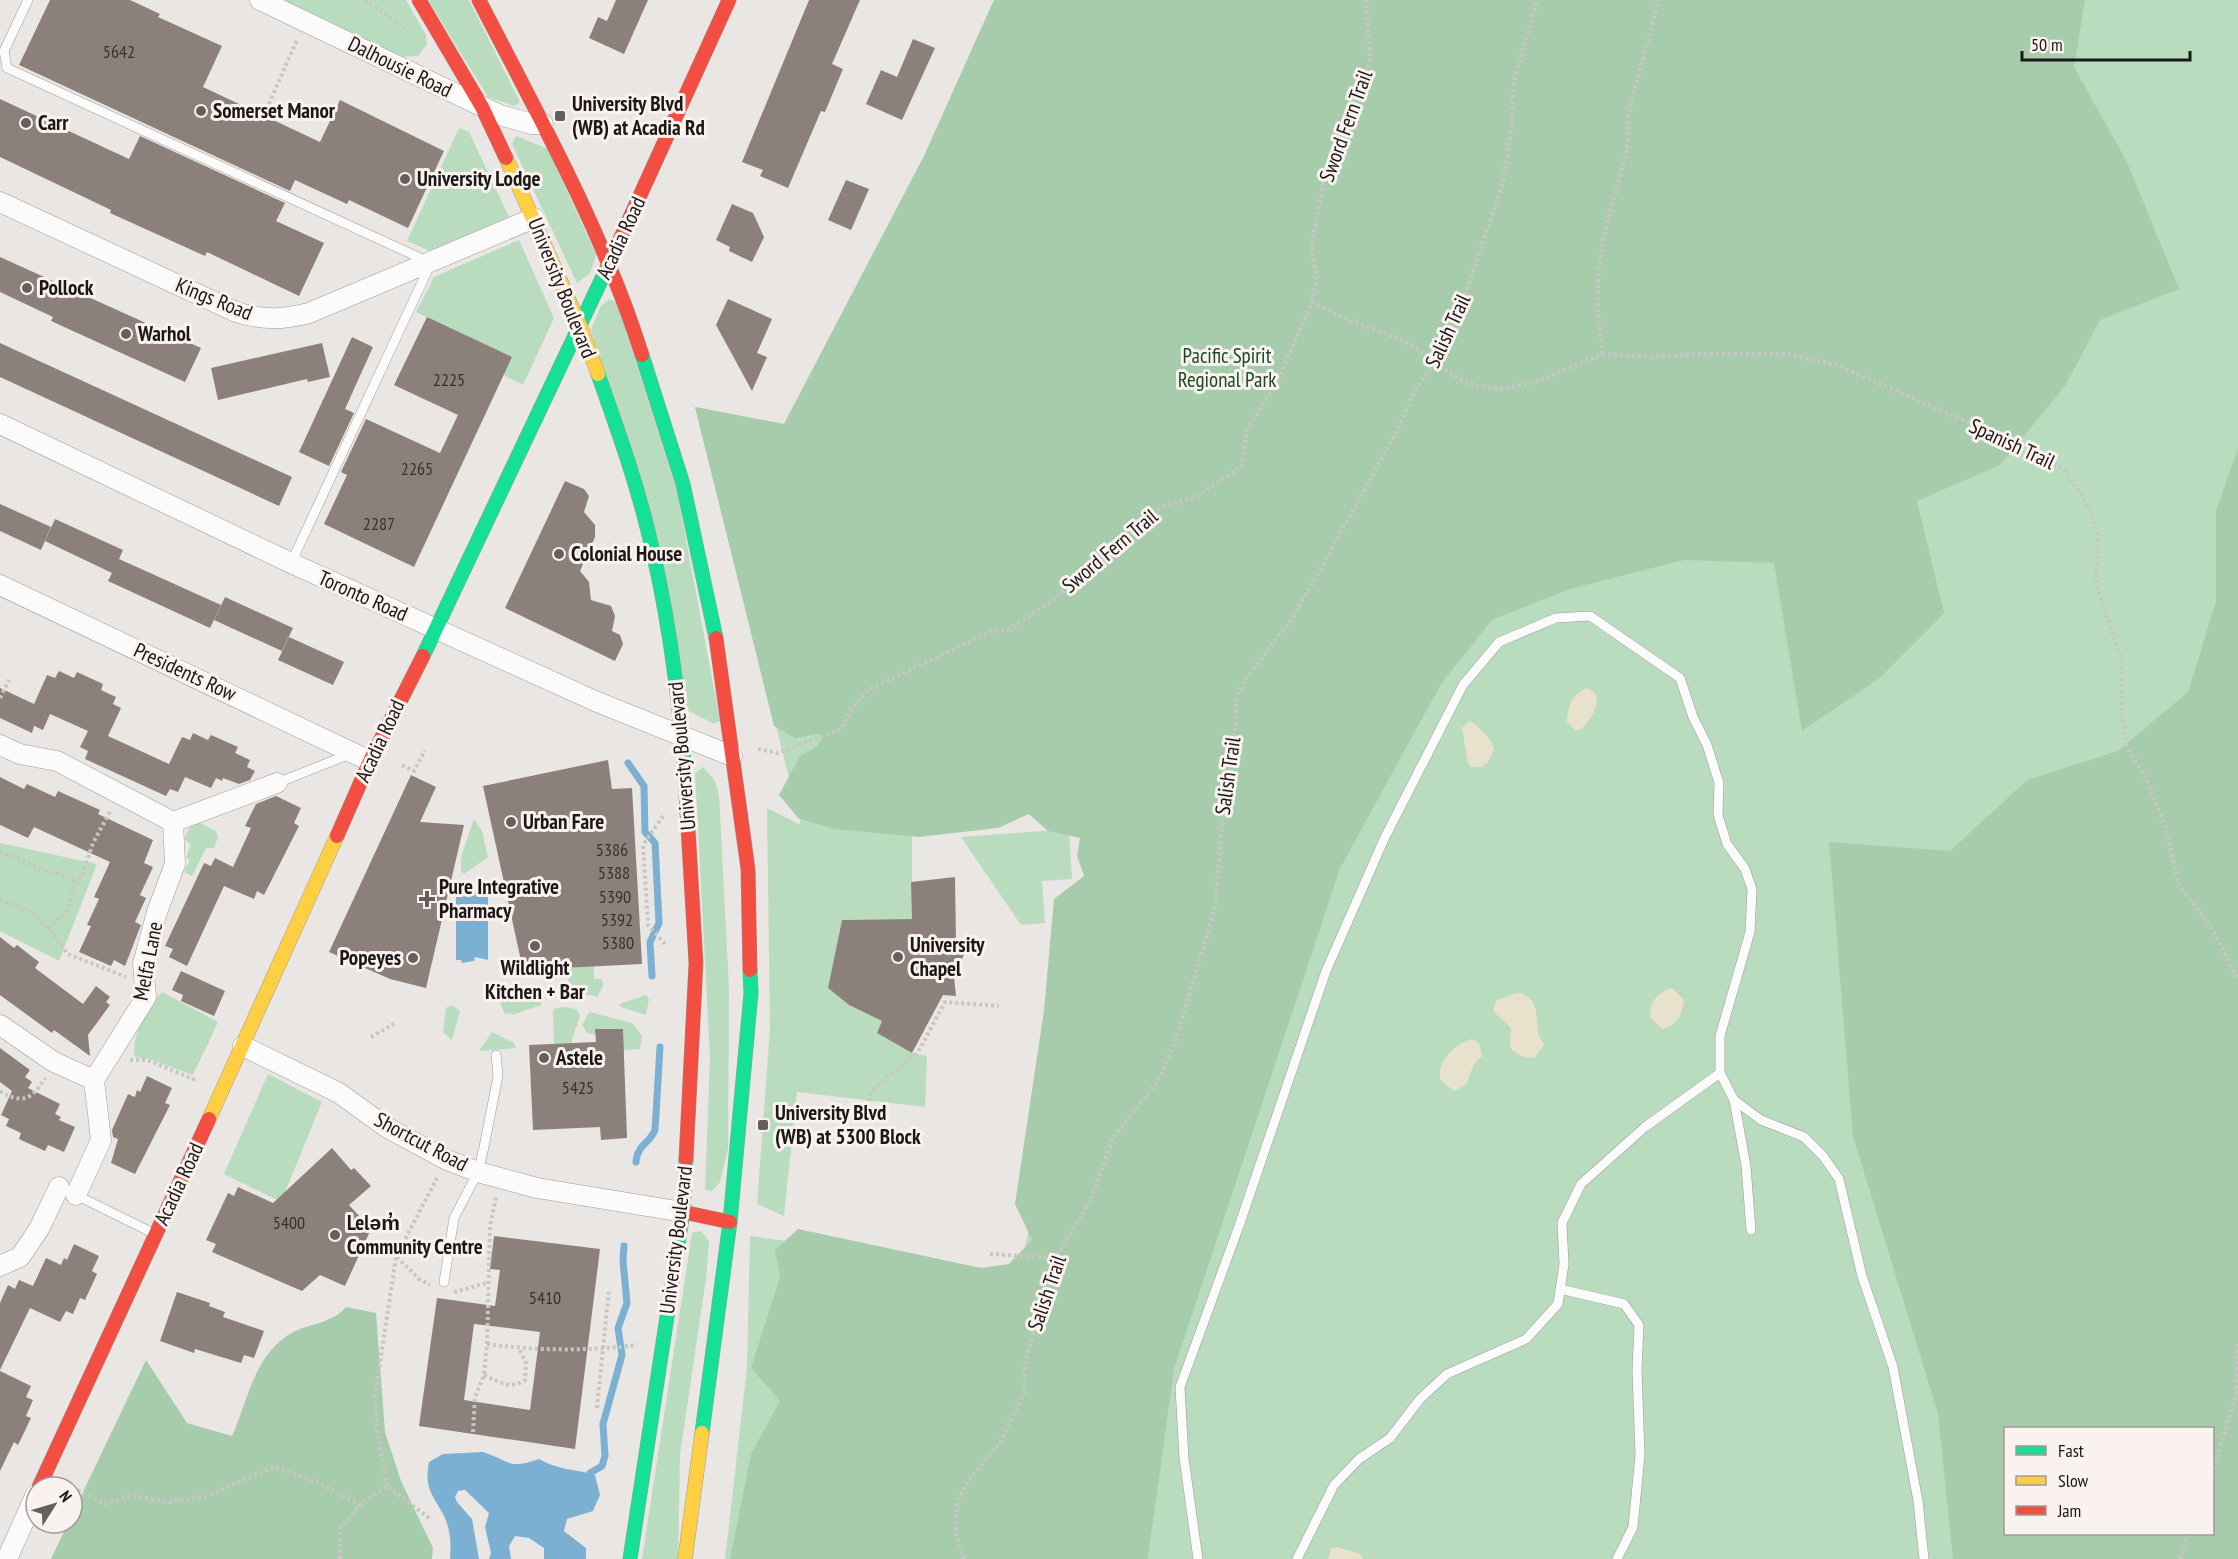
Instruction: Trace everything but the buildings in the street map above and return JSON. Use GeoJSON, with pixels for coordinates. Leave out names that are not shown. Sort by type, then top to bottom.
{"type":"FeatureCollection","features":[{"type":"Feature","properties":{"kind":"main road","name":"University Boulevard"},"geometry":{"type":"LineString","coordinates":[[419,0],[482,107],[534,218],[579,325],[617,428],[648,530],[670,637],[683,738],[696,963],[683,1212],[630,1559]]}},
{"type":"Feature","properties":{"kind":"main road"},"geometry":{"type":"LineString","coordinates":[[479,0],[543,124],[609,264],[650,372],[683,484],[711,607],[748,869],[751,993],[730,1222],[685,1559]]}},
{"type":"Feature","properties":{"kind":"main road","name":"Acadia Road"},"geometry":{"type":"LineString","coordinates":[[45,1475],[243,1046],[361,757],[436,628],[609,264],[729,0]]}},
{"type":"Feature","properties":{"kind":"main road"},"geometry":{"type":"LineString","coordinates":[[683,1212],[730,1222]]}},
{"type":"Feature","properties":{"kind":"street","name":"Dalhousie Road"},"geometry":{"type":"LineString","coordinates":[[260,0],[482,107],[532,124],[543,124]]}},
{"type":"Feature","properties":{"kind":"street","name":"Kings Road"},"geometry":{"type":"LineString","coordinates":[[0,202],[253,318],[287,319],[309,313],[534,218]]}},
{"type":"Feature","properties":{"kind":"street","name":"Toronto Road"},"geometry":{"type":"LineString","coordinates":[[0,424],[291,563],[683,738],[732,756]]}},
{"type":"Feature","properties":{"kind":"street","name":"Presidents Row"},"geometry":{"type":"LineString","coordinates":[[0,585],[361,757]]}},
{"type":"Feature","properties":{"kind":"street"},"geometry":{"type":"LineString","coordinates":[[0,745],[20,754],[57,761],[173,822],[277,783]]}},
{"type":"Feature","properties":{"kind":"street","name":"Melfa Lane"},"geometry":{"type":"LineString","coordinates":[[94,1080],[146,997],[144,964],[146,954],[157,912],[175,864],[173,822]]}},
{"type":"Feature","properties":{"kind":"street"},"geometry":{"type":"LineString","coordinates":[[0,1025],[54,1062],[94,1080],[101,1140],[20,1257],[0,1266]]}},
{"type":"Feature","properties":{"kind":"street","name":"Shortcut Road"},"geometry":{"type":"LineString","coordinates":[[243,1046],[339,1093],[386,1126],[447,1160],[478,1172],[537,1188],[683,1212]]}},
{"type":"Feature","properties":{"kind":"street"},"geometry":{"type":"LineString","coordinates":[[7,1559],[24,1521]]}},
{"type":"Feature","properties":{"kind":"lane"},"geometry":{"type":"LineString","coordinates":[[28,0],[4,51],[7,68],[431,263],[291,563]]}},
{"type":"Feature","properties":{"kind":"lane"},"geometry":{"type":"LineString","coordinates":[[1198,1559],[1184,1458],[1180,1387],[1239,1226],[1326,971],[1385,837],[1463,685],[1499,642],[1556,618],[1590,616],[1680,678],[1693,717],[1707,745],[1719,783],[1718,815],[1727,844],[1745,869],[1752,889],[1750,932],[1720,1036],[1720,1073],[1734,1100],[1746,1166],[1751,1230]]}},
{"type":"Feature","properties":{"kind":"lane"},"geometry":{"type":"LineString","coordinates":[[277,783],[361,757]]}},
{"type":"Feature","properties":{"kind":"lane"},"geometry":{"type":"LineString","coordinates":[[444,1282],[454,1218],[478,1172],[498,1076],[496,1054]]}},
{"type":"Feature","properties":{"kind":"lane"},"geometry":{"type":"LineString","coordinates":[[1297,1559],[1334,1485],[1359,1459],[1390,1438],[1420,1399],[1447,1374],[1526,1339],[1558,1304],[1564,1264],[1562,1223],[1581,1184],[1645,1127],[1720,1073]]}},
{"type":"Feature","properties":{"kind":"lane"},"geometry":{"type":"LineString","coordinates":[[1734,1100],[1761,1120],[1804,1137],[1823,1156],[1839,1179],[1862,1276],[1893,1367],[1918,1501],[1924,1559]]}},
{"type":"Feature","properties":{"kind":"lane"},"geometry":{"type":"LineString","coordinates":[[67,1191],[155,1234]]}},
{"type":"Feature","properties":{"kind":"lane"},"geometry":{"type":"LineString","coordinates":[[1560,1289],[1624,1304],[1639,1325],[1637,1370],[1640,1455],[1633,1527],[1617,1559]]}},
{"type":"Feature","properties":{"kind":"path"},"geometry":{"type":"LineString","coordinates":[[365,0],[408,30]]}},
{"type":"Feature","properties":{"kind":"path","name":"Sword Fern Trail"},"geometry":{"type":"LineString","coordinates":[[755,749],[778,753],[842,729],[851,710],[868,690],[990,632],[1009,629],[1048,604],[1162,507],[1196,497],[1229,477],[1242,466],[1247,430],[1278,380],[1312,302],[1317,280],[1311,247],[1326,169],[1370,60],[1366,0]]}},
{"type":"Feature","properties":{"kind":"path","name":"Salish Trail"},"geometry":{"type":"LineString","coordinates":[[964,1559],[956,1535],[957,1502],[969,1479],[999,1444],[1024,1393],[1025,1363],[1055,1258],[1089,1204],[1113,1138],[1159,1079],[1176,1039],[1215,908],[1222,822],[1234,754],[1237,693],[1291,620],[1398,429],[1414,392],[1436,361],[1465,296],[1503,183],[1511,132],[1514,80],[1537,0]]}},
{"type":"Feature","properties":{"kind":"path"},"geometry":{"type":"LineString","coordinates":[[1602,354],[1598,304],[1599,267],[1607,222],[1630,135],[1628,114],[1650,39],[1658,0]]}},
{"type":"Feature","properties":{"kind":"path"},"geometry":{"type":"LineString","coordinates":[[264,116],[306,21]]}},
{"type":"Feature","properties":{"kind":"path","name":"Spanish Trail"},"geometry":{"type":"LineString","coordinates":[[1312,302],[1341,317],[1405,341],[1462,381],[1477,386],[1501,389],[1539,381],[1602,354],[1652,357],[1696,354],[1785,354],[1837,365],[2010,441],[2064,469],[2092,515],[2098,536],[2096,584],[2119,652],[2123,723],[2127,745],[2147,781],[2165,826],[2180,885],[2211,927],[2238,980]]}},
{"type":"Feature","properties":{"kind":"path"},"geometry":{"type":"LineString","coordinates":[[0,698],[9,680]]}},
{"type":"Feature","properties":{"kind":"path"},"geometry":{"type":"LineString","coordinates":[[402,765],[414,771],[425,750]]}},
{"type":"Feature","properties":{"kind":"path"},"geometry":{"type":"LineString","coordinates":[[48,928],[66,913],[76,881],[82,876],[93,843],[118,793]]}},
{"type":"Feature","properties":{"kind":"path"},"geometry":{"type":"LineString","coordinates":[[664,815],[643,845],[648,925],[665,944]]}},
{"type":"Feature","properties":{"kind":"path"},"geometry":{"type":"LineString","coordinates":[[0,852],[18,857],[43,870],[67,875],[76,881]]}},
{"type":"Feature","properties":{"kind":"path"},"geometry":{"type":"LineString","coordinates":[[0,898],[31,912],[48,928],[68,954],[117,975],[146,980]]}},
{"type":"Feature","properties":{"kind":"path"},"geometry":{"type":"LineString","coordinates":[[868,1101],[870,1094],[886,1078],[918,1052],[945,1002],[999,1006]]}},
{"type":"Feature","properties":{"kind":"path"},"geometry":{"type":"LineString","coordinates":[[371,1037],[395,1023]]}},
{"type":"Feature","properties":{"kind":"path"},"geometry":{"type":"LineString","coordinates":[[108,1058],[147,1060],[198,1081]]}},
{"type":"Feature","properties":{"kind":"path"},"geometry":{"type":"LineString","coordinates":[[0,1091],[12,1098],[34,1095],[54,1062]]}},
{"type":"Feature","properties":{"kind":"path"},"geometry":{"type":"LineString","coordinates":[[430,1519],[387,1486],[377,1430],[375,1396],[396,1257],[447,1160]]}},
{"type":"Feature","properties":{"kind":"path"},"geometry":{"type":"LineString","coordinates":[[473,1432],[475,1397],[484,1375],[490,1227],[500,1178]]}},
{"type":"Feature","properties":{"kind":"path"},"geometry":{"type":"LineString","coordinates":[[990,1254],[1055,1258]]}},
{"type":"Feature","properties":{"kind":"path"},"geometry":{"type":"LineString","coordinates":[[597,1408],[609,1290]]}},
{"type":"Feature","properties":{"kind":"path"},"geometry":{"type":"LineString","coordinates":[[2214,1468],[2236,1395],[2238,1341]]}},
{"type":"Feature","properties":{"kind":"path"},"geometry":{"type":"LineString","coordinates":[[487,1344],[519,1348],[603,1349],[637,1346]]}},
{"type":"Feature","properties":{"kind":"path"},"geometry":{"type":"LineString","coordinates":[[484,1375],[507,1386],[517,1386],[525,1380],[526,1363],[519,1348]]}},
{"type":"Feature","properties":{"kind":"path"},"geometry":{"type":"LineString","coordinates":[[84,1494],[106,1504],[130,1496],[169,1502],[207,1496],[274,1467],[316,1482],[360,1505]]}},
{"type":"Feature","properties":{"kind":"path"},"geometry":{"type":"LineString","coordinates":[[340,1559],[341,1527],[360,1505],[387,1486]]}},
{"type":"Feature","properties":{"kind":"path"},"geometry":{"type":"LineString","coordinates":[[2180,1559],[2188,1535]]}},
{"type":"Feature","properties":{"kind":"green space"},"geometry":{"type":"Polygon","coordinates":[[[277,0],[406,0],[426,35],[427,44],[418,56],[400,57],[277,0]]]}},
{"type":"Feature","properties":{"kind":"green space"},"geometry":{"type":"Polygon","coordinates":[[[428,0],[469,0],[520,102],[514,106],[488,97],[428,0]]]}},
{"type":"Feature","properties":{"kind":"green space","name":"Pacific Spirit Regional Park"},"geometry":{"type":"Polygon","coordinates":[[[994,0],[2238,0],[2238,1559],[1148,1559],[1167,1412],[1123,1559],[725,1559],[747,1368],[750,1236],[1019,1273],[1114,854],[1091,809],[912,820],[912,919],[842,920],[828,988],[849,1005],[882,1021],[877,1033],[912,1053],[927,1056],[925,1107],[797,1092],[784,1216],[757,1204],[770,1029],[767,808],[801,825],[695,407],[784,424],[924,156],[994,0]],[[1430,703],[1290,936],[1197,1296],[1340,869],[1430,703]]]}},
{"type":"Feature","properties":{"kind":"green space","name":"Pacific Spirit Regional Park"},"geometry":{"type":"Polygon","coordinates":[[[994,0],[2085,0],[2074,67],[2127,162],[2179,289],[2100,320],[2065,386],[2000,465],[1917,501],[1944,613],[1881,677],[1802,731],[1774,563],[1684,560],[1570,589],[1492,620],[1441,684],[1340,869],[1174,1369],[1148,1559],[730,1559],[751,1454],[780,1401],[751,1368],[780,1277],[775,1250],[798,1229],[981,1268],[1009,1264],[1032,1240],[1015,1204],[1044,1010],[1054,899],[1084,876],[1077,856],[1080,838],[1048,831],[1029,814],[998,828],[919,837],[834,829],[798,818],[779,795],[800,756],[817,746],[823,738],[818,734],[795,738],[774,726],[695,407],[784,424],[924,156],[994,0]]]}},
{"type":"Feature","properties":{"kind":"green space"},"geometry":{"type":"Polygon","coordinates":[[[459,128],[469,132],[509,217],[435,253],[407,241],[459,128]]]}},
{"type":"Feature","properties":{"kind":"green space"},"geometry":{"type":"Polygon","coordinates":[[[516,136],[548,149],[596,255],[590,273],[577,283],[512,144],[516,136]]]}},
{"type":"Feature","properties":{"kind":"green space"},"geometry":{"type":"Polygon","coordinates":[[[519,240],[554,318],[523,385],[503,375],[511,357],[416,312],[434,277],[519,240]]]}},
{"type":"Feature","properties":{"kind":"green space"},"geometry":{"type":"Polygon","coordinates":[[[610,299],[617,303],[677,491],[720,721],[714,724],[687,710],[591,329],[601,306],[610,299]]]}},
{"type":"Feature","properties":{"kind":"green space"},"geometry":{"type":"Polygon","coordinates":[[[2238,448],[2238,1559],[1953,1559],[1938,1414],[1853,1136],[1829,842],[1950,851],[2027,780],[2118,751],[2188,692],[2216,601],[2216,511],[2238,448]]]}},
{"type":"Feature","properties":{"kind":"green space"},"geometry":{"type":"Polygon","coordinates":[[[703,767],[715,781],[719,795],[729,987],[728,1149],[720,1182],[712,1191],[705,1190],[710,1057],[695,773],[703,767]]]}},
{"type":"Feature","properties":{"kind":"green space"},"geometry":{"type":"Polygon","coordinates":[[[474,819],[482,831],[488,857],[464,874],[461,871],[461,857],[474,819]]]}},
{"type":"Feature","properties":{"kind":"green space"},"geometry":{"type":"Polygon","coordinates":[[[196,821],[216,831],[218,837],[214,848],[206,848],[192,876],[184,872],[190,860],[186,857],[191,845],[184,839],[191,825],[194,826],[196,821]]]}},
{"type":"Feature","properties":{"kind":"green space"},"geometry":{"type":"Polygon","coordinates":[[[1069,829],[1072,879],[1042,881],[1045,923],[1021,925],[961,837],[1069,829]]]}},
{"type":"Feature","properties":{"kind":"green space"},"geometry":{"type":"Polygon","coordinates":[[[0,843],[97,864],[59,961],[0,931],[0,843]]]}},
{"type":"Feature","properties":{"kind":"green space"},"geometry":{"type":"Polygon","coordinates":[[[594,966],[594,979],[602,979],[603,986],[597,997],[569,990],[568,968],[594,966]]]}},
{"type":"Feature","properties":{"kind":"green space"},"geometry":{"type":"Polygon","coordinates":[[[162,992],[218,1022],[193,1075],[149,1059],[135,1057],[135,1040],[141,1022],[150,1006],[162,992]]]}},
{"type":"Feature","properties":{"kind":"green space"},"geometry":{"type":"Polygon","coordinates":[[[646,995],[649,999],[646,1015],[621,1007],[619,1004],[646,995]]]}},
{"type":"Feature","properties":{"kind":"green space"},"geometry":{"type":"Polygon","coordinates":[[[503,996],[541,1002],[541,1005],[512,1015],[511,1013],[505,1014],[500,1003],[503,996]]]}},
{"type":"Feature","properties":{"kind":"green space"},"geometry":{"type":"Polygon","coordinates":[[[452,1005],[460,1011],[452,1040],[443,1032],[446,1008],[452,1005]]]}},
{"type":"Feature","properties":{"kind":"green space"},"geometry":{"type":"Polygon","coordinates":[[[565,1007],[576,1009],[580,1016],[571,1043],[554,1044],[554,1009],[565,1007]]]}},
{"type":"Feature","properties":{"kind":"green space"},"geometry":{"type":"Polygon","coordinates":[[[590,1012],[632,1023],[642,1036],[640,1049],[623,1050],[622,1029],[596,1029],[596,1035],[587,1033],[582,1024],[590,1012]]]}},
{"type":"Feature","properties":{"kind":"green space"},"geometry":{"type":"Polygon","coordinates":[[[492,1032],[514,1043],[516,1048],[479,1051],[492,1032]]]}},
{"type":"Feature","properties":{"kind":"green space"},"geometry":{"type":"Polygon","coordinates":[[[268,1074],[322,1102],[281,1202],[224,1174],[268,1074]]]}},
{"type":"Feature","properties":{"kind":"green space"},"geometry":{"type":"Polygon","coordinates":[[[701,1231],[709,1241],[706,1279],[680,1454],[678,1559],[642,1559],[692,1233],[701,1231]]]}},
{"type":"Feature","properties":{"kind":"green space"},"geometry":{"type":"Polygon","coordinates":[[[346,1307],[376,1313],[385,1432],[401,1481],[433,1548],[432,1559],[51,1559],[62,1535],[84,1535],[84,1490],[146,1360],[187,1423],[232,1436],[252,1383],[273,1347],[291,1333],[332,1318],[346,1307]]]}},
{"type":"Feature","properties":{"kind":"sand"},"geometry":{"type":"Polygon","coordinates":[[[1587,688],[1596,694],[1595,709],[1584,726],[1580,730],[1575,730],[1567,722],[1569,706],[1578,693],[1587,688]]]}},
{"type":"Feature","properties":{"kind":"sand"},"geometry":{"type":"Polygon","coordinates":[[[1469,721],[1484,733],[1494,749],[1488,762],[1482,767],[1471,767],[1468,763],[1462,728],[1469,721]]]}},
{"type":"Feature","properties":{"kind":"sand"},"geometry":{"type":"Polygon","coordinates":[[[1672,988],[1684,1000],[1683,1005],[1675,1022],[1662,1029],[1650,1017],[1651,1006],[1658,995],[1672,988]]]}},
{"type":"Feature","properties":{"kind":"sand"},"geometry":{"type":"Polygon","coordinates":[[[1520,993],[1526,995],[1534,1004],[1538,1033],[1544,1045],[1534,1058],[1520,1055],[1510,1047],[1511,1028],[1493,1011],[1496,1001],[1520,993]]]}},
{"type":"Feature","properties":{"kind":"sand"},"geometry":{"type":"Polygon","coordinates":[[[1472,1039],[1479,1043],[1482,1056],[1474,1064],[1466,1085],[1454,1091],[1441,1081],[1443,1061],[1459,1045],[1472,1039]]]}},
{"type":"Feature","properties":{"kind":"sand"},"geometry":{"type":"Polygon","coordinates":[[[1337,1547],[1360,1554],[1363,1559],[1328,1559],[1331,1549],[1337,1547]]]}},
{"type":"Feature","properties":{"kind":"water"},"geometry":{"type":"Polygon","coordinates":[[[475,891],[488,895],[488,960],[475,957],[474,961],[462,963],[461,960],[456,960],[456,894],[468,897],[475,891]]]}},
{"type":"Feature","properties":{"kind":"water"},"geometry":{"type":"Polygon","coordinates":[[[483,1452],[510,1463],[521,1464],[539,1459],[560,1467],[595,1475],[600,1495],[593,1511],[567,1519],[564,1531],[586,1548],[586,1559],[544,1559],[544,1548],[529,1538],[515,1536],[509,1546],[511,1559],[489,1559],[491,1553],[485,1527],[489,1513],[465,1490],[458,1491],[455,1497],[472,1519],[479,1559],[450,1559],[448,1527],[429,1486],[429,1462],[443,1454],[483,1452]]]}},
{"type":"Feature","properties":{"kind":"waterway"},"geometry":{"type":"LineString","coordinates":[[628,763],[644,786],[645,832],[655,843],[659,923],[650,942],[652,976]]}},
{"type":"Feature","properties":{"kind":"waterway"},"geometry":{"type":"LineString","coordinates":[[636,1162],[641,1148],[655,1130],[660,1047]]}},
{"type":"Feature","properties":{"kind":"waterway"},"geometry":{"type":"LineString","coordinates":[[590,1473],[602,1466],[605,1456],[603,1424],[622,1355],[618,1328],[627,1303],[624,1246]]}},
{"type":"Feature","properties":{"kind":"traffic: fast"},"geometry":{"type":"LineString","coordinates":[[423,656],[607,268]]}},
{"type":"Feature","properties":{"kind":"traffic: fast"},"geometry":{"type":"LineString","coordinates":[[642,355],[683,484],[716,638]]}},
{"type":"Feature","properties":{"kind":"traffic: fast"},"geometry":{"type":"LineString","coordinates":[[598,374],[637,491],[663,600],[674,670],[687,811]]}},
{"type":"Feature","properties":{"kind":"traffic: fast"},"geometry":{"type":"LineString","coordinates":[[702,1433],[730,1222],[751,993],[750,970]]}},
{"type":"Feature","properties":{"kind":"traffic: fast"},"geometry":{"type":"LineString","coordinates":[[630,1559],[683,1212],[686,1159]]}},
{"type":"Feature","properties":{"kind":"traffic: slow"},"geometry":{"type":"LineString","coordinates":[[506,158],[580,325],[598,374]]}},
{"type":"Feature","properties":{"kind":"traffic: slow"},"geometry":{"type":"LineString","coordinates":[[209,1119],[337,836]]}},
{"type":"Feature","properties":{"kind":"traffic: slow"},"geometry":{"type":"LineString","coordinates":[[685,1559],[702,1433]]}},
{"type":"Feature","properties":{"kind":"traffic: jam"},"geometry":{"type":"LineString","coordinates":[[419,0],[482,107],[506,158]]}},
{"type":"Feature","properties":{"kind":"traffic: jam"},"geometry":{"type":"LineString","coordinates":[[479,0],[589,219],[642,355]]}},
{"type":"Feature","properties":{"kind":"traffic: jam"},"geometry":{"type":"LineString","coordinates":[[607,268],[729,0]]}},
{"type":"Feature","properties":{"kind":"traffic: jam"},"geometry":{"type":"LineString","coordinates":[[716,638],[748,869],[750,970]]}},
{"type":"Feature","properties":{"kind":"traffic: jam"},"geometry":{"type":"LineString","coordinates":[[337,836],[370,761],[423,656]]}},
{"type":"Feature","properties":{"kind":"traffic: jam"},"geometry":{"type":"LineString","coordinates":[[686,1159],[696,963],[687,811]]}},
{"type":"Feature","properties":{"kind":"traffic: jam"},"geometry":{"type":"LineString","coordinates":[[45,1475],[209,1119]]}},
{"type":"Feature","properties":{"kind":"traffic: jam"},"geometry":{"type":"LineString","coordinates":[[683,1212],[730,1222]]}},
{"type":"Feature","properties":{"kind":"place","name":"Somerset Manor"},"geometry":{"type":"Point","coordinates":[201,111]}},
{"type":"Feature","properties":{"kind":"place","name":"University Blvd (WB) at Acadia Rd"},"geometry":{"type":"Point","coordinates":[560,116]}},
{"type":"Feature","properties":{"kind":"place","name":"Carr"},"geometry":{"type":"Point","coordinates":[26,123]}},
{"type":"Feature","properties":{"kind":"place","name":"University Lodge"},"geometry":{"type":"Point","coordinates":[405,179]}},
{"type":"Feature","properties":{"kind":"place","name":"Pollock"},"geometry":{"type":"Point","coordinates":[27,288]}},
{"type":"Feature","properties":{"kind":"place","name":"Warhol"},"geometry":{"type":"Point","coordinates":[126,334]}},
{"type":"Feature","properties":{"kind":"place","name":"Colonial House"},"geometry":{"type":"Point","coordinates":[559,554]}},
{"type":"Feature","properties":{"kind":"place","name":"Urban Fare"},"geometry":{"type":"Point","coordinates":[511,822]}},
{"type":"Feature","properties":{"kind":"place","name":"Pure Integrative Pharmacy"},"geometry":{"type":"Point","coordinates":[427,899]}},
{"type":"Feature","properties":{"kind":"place","name":"Wildlight Kitchen + Bar"},"geometry":{"type":"Point","coordinates":[535,946]}},
{"type":"Feature","properties":{"kind":"place","name":"University Chapel"},"geometry":{"type":"Point","coordinates":[898,957]}},
{"type":"Feature","properties":{"kind":"place","name":"Popeyes"},"geometry":{"type":"Point","coordinates":[413,958]}},
{"type":"Feature","properties":{"kind":"place","name":"Astele"},"geometry":{"type":"Point","coordinates":[544,1058]}},
{"type":"Feature","properties":{"kind":"place","name":"University Blvd (WB) at 5300 Block"},"geometry":{"type":"Point","coordinates":[763,1125]}},
{"type":"Feature","properties":{"kind":"place","name":"Leləm̓ Community Centre"},"geometry":{"type":"Point","coordinates":[335,1235]}}]}
